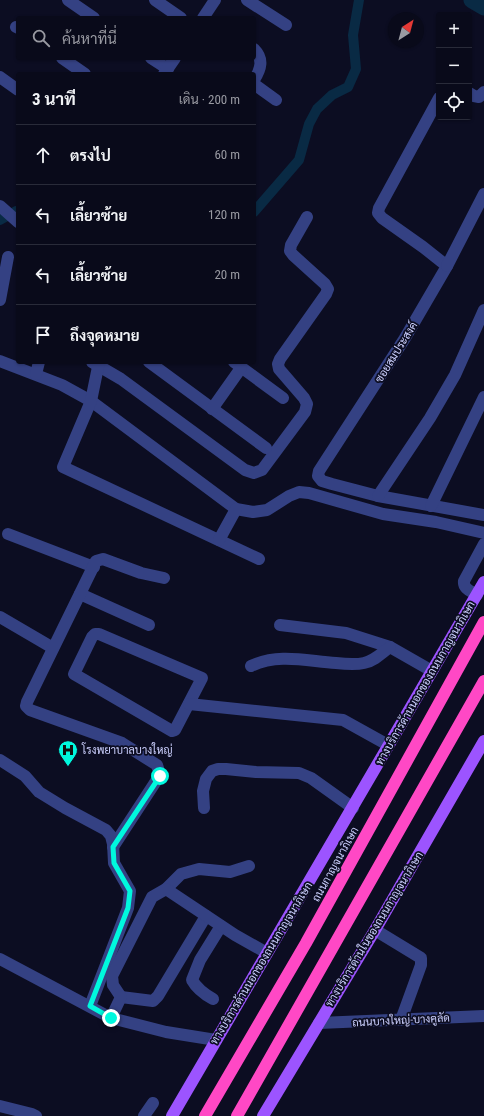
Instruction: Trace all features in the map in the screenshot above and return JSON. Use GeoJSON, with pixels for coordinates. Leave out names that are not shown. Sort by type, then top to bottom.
{"type":"FeatureCollection","features":[{"type":"Feature","properties":{"kind":"highway","name":"ถนนกาญจนาภิเษก"},"geometry":{"type":"LineString","coordinates":[[205,1116],[306,943],[484,622]]}},
{"type":"Feature","properties":{"kind":"highway"},"geometry":{"type":"LineString","coordinates":[[236,1116],[484,681]]}},
{"type":"Feature","properties":{"kind":"main road","name":"ทางบริการด้านนอกของถนนกาญจนาภิเษก"},"geometry":{"type":"LineString","coordinates":[[172,1116],[484,582]]}},
{"type":"Feature","properties":{"kind":"main road","name":"ทางบริการด้านในของถนนกาญจนาภิเษก"},"geometry":{"type":"LineString","coordinates":[[263,1116],[375,930],[484,741]]}},
{"type":"Feature","properties":{"kind":"street"},"geometry":{"type":"LineString","coordinates":[[68,0],[91,16]]}},
{"type":"Feature","properties":{"kind":"street"},"geometry":{"type":"LineString","coordinates":[[155,0],[178,16]]}},
{"type":"Feature","properties":{"kind":"street"},"geometry":{"type":"LineString","coordinates":[[205,16],[215,0]]}},
{"type":"Feature","properties":{"kind":"street"},"geometry":{"type":"LineString","coordinates":[[246,0],[286,26]]}},
{"type":"Feature","properties":{"kind":"street"},"geometry":{"type":"LineString","coordinates":[[256,51],[259,54],[261,63],[256,76]]}},
{"type":"Feature","properties":{"kind":"street"},"geometry":{"type":"LineString","coordinates":[[65,60],[82,72]]}},
{"type":"Feature","properties":{"kind":"street"},"geometry":{"type":"LineString","coordinates":[[153,60],[166,72],[174,60]]}},
{"type":"Feature","properties":{"kind":"street"},"geometry":{"type":"LineString","coordinates":[[0,77],[16,89]]}},
{"type":"Feature","properties":{"kind":"street"},"geometry":{"type":"LineString","coordinates":[[256,85],[276,100]]}},
{"type":"Feature","properties":{"kind":"street"},"geometry":{"type":"LineString","coordinates":[[472,95],[479,97],[484,92]]}},
{"type":"Feature","properties":{"kind":"street"},"geometry":{"type":"LineString","coordinates":[[436,103],[378,208],[378,213],[382,218],[447,266],[484,194]]}},
{"type":"Feature","properties":{"kind":"street"},"geometry":{"type":"LineString","coordinates":[[0,206],[16,219]]}},
{"type":"Feature","properties":{"kind":"street"},"geometry":{"type":"LineString","coordinates":[[98,364],[122,379],[245,470],[254,473],[262,470],[305,412],[307,404],[304,398],[279,369],[278,364],[328,289],[325,284],[290,251],[291,245],[307,217]]}},
{"type":"Feature","properties":{"kind":"street"},"geometry":{"type":"LineString","coordinates":[[0,300],[8,257]]}},
{"type":"Feature","properties":{"kind":"street","name":"ซอยสมประสงค์"},"geometry":{"type":"LineString","coordinates":[[447,266],[405,338],[320,470],[318,476],[322,481],[378,496],[484,515]]}},
{"type":"Feature","properties":{"kind":"street"},"geometry":{"type":"LineString","coordinates":[[378,496],[430,418],[455,375],[484,310]]}},
{"type":"Feature","properties":{"kind":"street"},"geometry":{"type":"LineString","coordinates":[[0,361],[62,385],[91,401],[236,509],[254,512],[267,510],[289,496],[299,492],[309,493],[384,514],[436,522],[484,533]]}},
{"type":"Feature","properties":{"kind":"street"},"geometry":{"type":"LineString","coordinates":[[36,374],[38,364]]}},
{"type":"Feature","properties":{"kind":"street"},"geometry":{"type":"LineString","coordinates":[[96,364],[91,401],[64,467],[259,559]]}},
{"type":"Feature","properties":{"kind":"street"},"geometry":{"type":"LineString","coordinates":[[152,364],[266,448]]}},
{"type":"Feature","properties":{"kind":"street"},"geometry":{"type":"LineString","coordinates":[[212,409],[238,365],[283,398]]}},
{"type":"Feature","properties":{"kind":"street"},"geometry":{"type":"LineString","coordinates":[[430,506],[484,396]]}},
{"type":"Feature","properties":{"kind":"street"},"geometry":{"type":"LineString","coordinates":[[219,540],[236,509]]}},
{"type":"Feature","properties":{"kind":"street"},"geometry":{"type":"LineString","coordinates":[[8,534],[94,567]]}},
{"type":"Feature","properties":{"kind":"street"},"geometry":{"type":"LineString","coordinates":[[477,595],[465,587],[464,581],[484,544]]}},
{"type":"Feature","properties":{"kind":"street"},"geometry":{"type":"LineString","coordinates":[[113,847],[160,776],[157,765],[122,743],[30,710],[26,706],[26,702],[96,562],[103,559],[141,573],[164,578]]}},
{"type":"Feature","properties":{"kind":"street"},"geometry":{"type":"LineString","coordinates":[[80,594],[149,625]]}},
{"type":"Feature","properties":{"kind":"street"},"geometry":{"type":"LineString","coordinates":[[0,617],[53,648]]}},
{"type":"Feature","properties":{"kind":"street"},"geometry":{"type":"LineString","coordinates":[[280,625],[346,633],[390,647],[432,671]]}},
{"type":"Feature","properties":{"kind":"street"},"geometry":{"type":"LineString","coordinates":[[95,634],[99,634],[202,678],[189,704],[175,730],[172,731],[76,676],[74,672],[92,637],[95,634]]}},
{"type":"Feature","properties":{"kind":"street"},"geometry":{"type":"LineString","coordinates":[[251,666],[263,661],[280,658],[346,664],[364,663],[374,659],[390,647]]}},
{"type":"Feature","properties":{"kind":"street"},"geometry":{"type":"LineString","coordinates":[[189,704],[343,720],[388,745]]}},
{"type":"Feature","properties":{"kind":"street"},"geometry":{"type":"LineString","coordinates":[[0,760],[25,776],[39,792],[106,830],[111,836],[114,863],[130,891],[127,912],[90,1006]]}},
{"type":"Feature","properties":{"kind":"street"},"geometry":{"type":"LineString","coordinates":[[204,808],[203,791],[206,779],[212,772],[218,769],[299,773],[311,778],[353,808]]}},
{"type":"Feature","properties":{"kind":"street"},"geometry":{"type":"LineString","coordinates":[[206,916],[158,996],[153,1001],[121,996],[112,985],[112,976],[152,897],[166,890],[181,874],[199,869],[230,872],[249,866]]}},
{"type":"Feature","properties":{"kind":"street"},"geometry":{"type":"LineString","coordinates":[[166,890],[235,935],[267,953]]}},
{"type":"Feature","properties":{"kind":"street"},"geometry":{"type":"LineString","coordinates":[[127,912],[142,916]]}},
{"type":"Feature","properties":{"kind":"street"},"geometry":{"type":"LineString","coordinates":[[213,999],[201,991],[192,980],[200,960],[221,926]]}},
{"type":"Feature","properties":{"kind":"street"},"geometry":{"type":"LineString","coordinates":[[375,930],[421,958],[421,965],[401,1020]]}},
{"type":"Feature","properties":{"kind":"street"},"geometry":{"type":"LineString","coordinates":[[0,961],[111,1018],[166,1032],[216,1040]]}},
{"type":"Feature","properties":{"kind":"street"},"geometry":{"type":"LineString","coordinates":[[111,1018],[121,996]]}},
{"type":"Feature","properties":{"kind":"street","name":"ถนนบางใหญ่-บางคูลัด"},"geometry":{"type":"LineString","coordinates":[[319,1023],[484,1016]]}},
{"type":"Feature","properties":{"kind":"street"},"geometry":{"type":"LineString","coordinates":[[144,1116],[153,1103]]}},
{"type":"Feature","properties":{"kind":"street"},"geometry":{"type":"LineString","coordinates":[[0,1106],[36,1116]]}},
{"type":"Feature","properties":{"kind":"waterway"},"geometry":{"type":"LineString","coordinates":[[256,210],[299,160],[309,124],[317,109],[332,95],[348,87],[356,69],[353,35],[359,0]]}},
{"type":"Feature","properties":{"kind":"waterway"},"geometry":{"type":"LineString","coordinates":[[472,0],[484,7]]}},
{"type":"Feature","properties":{"kind":"waterway"},"geometry":{"type":"LineString","coordinates":[[0,220],[16,211]]}},
{"type":"Feature","properties":{"kind":"place","name":"โรงพยาบาลบางใหญ่"},"geometry":{"type":"Point","coordinates":[68,767]}},
{"type":"Feature","properties":{"kind":"route"},"geometry":{"type":"LineString","coordinates":[[111,1018],[90,1006],[128,908],[130,891],[114,863],[113,847],[160,776]]}}]}
